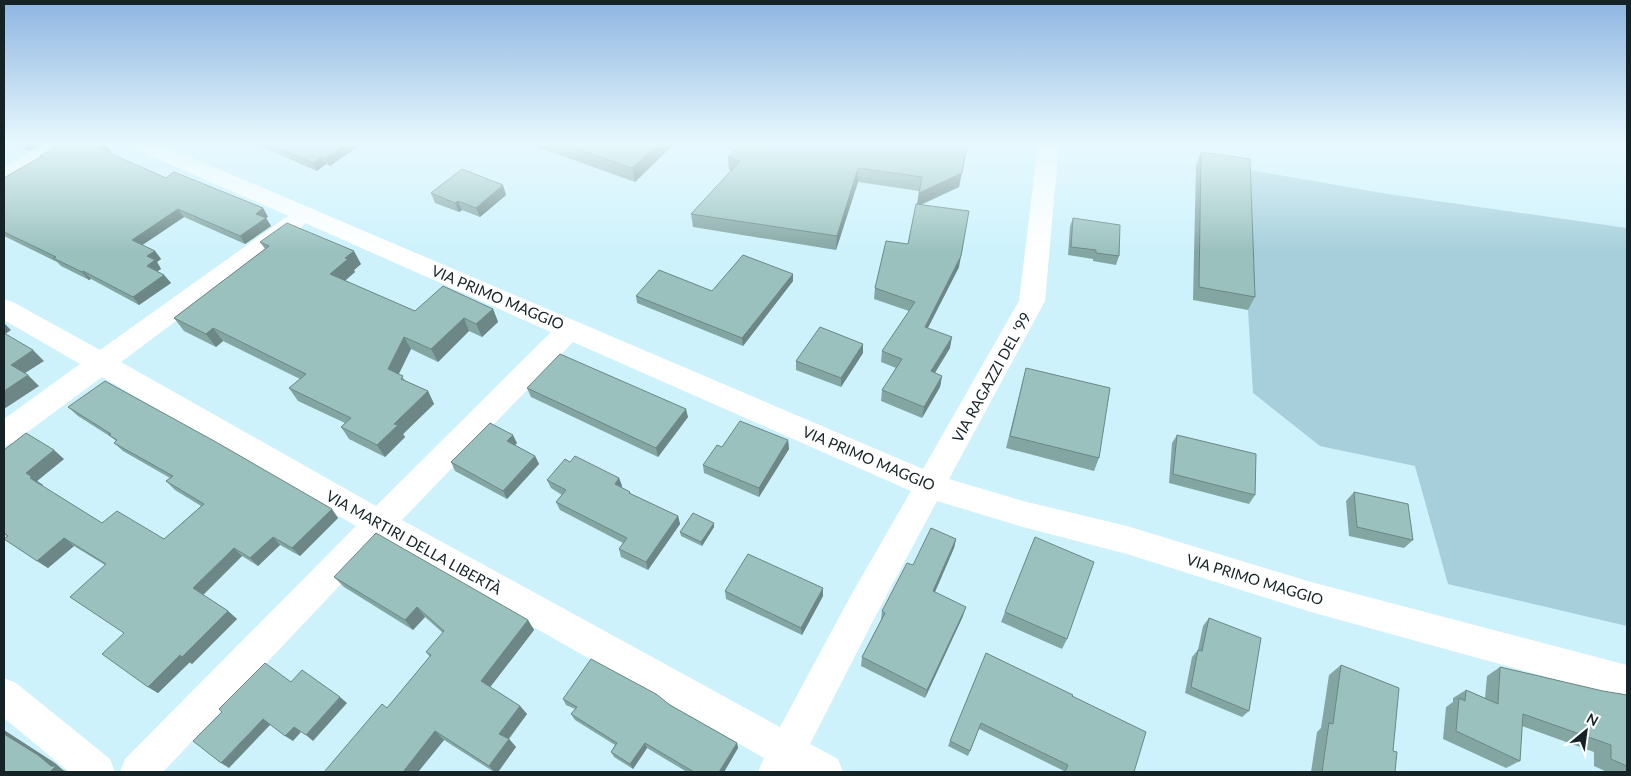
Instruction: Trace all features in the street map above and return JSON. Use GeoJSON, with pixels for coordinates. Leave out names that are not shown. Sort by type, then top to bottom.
{"type":"FeatureCollection","features":[{"type":"Feature","properties":{"kind":"street","name":"VIA PRIMO MAGGIO"},"geometry":{"type":"LineString","coordinates":[[227,180],[931,486],[1023,514],[1127,540],[1311,597],[1627,682]]}},
{"type":"Feature","properties":{"kind":"street","name":"VIA RAGAZZI DEL '99"},"geometry":{"type":"LineString","coordinates":[[782,762],[862,608],[1032,301],[1045,180]]}},
{"type":"Feature","properties":{"kind":"street"},"geometry":{"type":"LineString","coordinates":[[4,434],[306,214]]}},
{"type":"Feature","properties":{"kind":"street","name":"VIA MARTIRI DELLA LIBERTÀ"},"geometry":{"type":"LineString","coordinates":[[4,308],[379,523],[782,762],[825,772]]}},
{"type":"Feature","properties":{"kind":"street"},"geometry":{"type":"LineString","coordinates":[[138,772],[571,328]]}},
{"type":"Feature","properties":{"kind":"street"},"geometry":{"type":"LineString","coordinates":[[4,695],[97,772]]}},
{"type":"Feature","properties":{"kind":"shaded area"},"geometry":{"type":"Polygon","coordinates":[[[1244,180],[1309,180],[1388,194],[1627,228],[1627,626],[1448,584],[1415,466],[1320,446],[1253,393],[1248,310],[1244,180]]]}},
{"type":"Feature","properties":{"kind":"building"},"geometry":{"type":"Polygon","coordinates":[[[4,180],[194,180],[263,208],[256,214],[266,218],[240,236],[178,209],[132,240],[155,251],[147,256],[155,260],[147,266],[164,275],[133,297],[4,232],[4,180]]]}},
{"type":"Feature","properties":{"kind":"building"},"geometry":{"type":"Polygon","coordinates":[[[448,180],[491,180],[503,185],[476,208],[458,201],[455,203],[431,193],[448,180]]]}},
{"type":"Feature","properties":{"kind":"building"},"geometry":{"type":"Polygon","coordinates":[[[722,180],[854,180],[837,236],[691,214],[722,180]]]}},
{"type":"Feature","properties":{"kind":"building"},"geometry":{"type":"Polygon","coordinates":[[[921,180],[946,180],[919,193],[921,180]]]}},
{"type":"Feature","properties":{"kind":"building"},"geometry":{"type":"Polygon","coordinates":[[[1201,180],[1251,180],[1255,297],[1199,287],[1201,180]]]}},
{"type":"Feature","properties":{"kind":"building"},"geometry":{"type":"Polygon","coordinates":[[[916,204],[969,211],[961,256],[925,327],[952,337],[931,371],[942,376],[924,407],[882,390],[902,359],[882,351],[915,302],[875,288],[886,241],[908,244],[916,204]]]}},
{"type":"Feature","properties":{"kind":"building"},"geometry":{"type":"Polygon","coordinates":[[[1073,218],[1120,225],[1119,256],[1096,253],[1096,250],[1071,247],[1073,218]]]}},
{"type":"Feature","properties":{"kind":"building"},"geometry":{"type":"Polygon","coordinates":[[[287,223],[354,251],[345,258],[348,259],[330,274],[415,311],[443,286],[493,309],[476,324],[464,318],[431,349],[404,337],[388,369],[403,376],[401,379],[428,391],[394,424],[398,425],[377,445],[341,427],[351,418],[289,388],[306,374],[213,328],[206,334],[174,318],[269,246],[260,242],[287,223]]]}},
{"type":"Feature","properties":{"kind":"building"},"geometry":{"type":"Polygon","coordinates":[[[743,255],[793,274],[742,338],[636,296],[659,270],[712,291],[743,255]]]}},
{"type":"Feature","properties":{"kind":"building"},"geometry":{"type":"Polygon","coordinates":[[[820,327],[863,344],[841,378],[796,361],[820,327]]]}},
{"type":"Feature","properties":{"kind":"building"},"geometry":{"type":"Polygon","coordinates":[[[4,333],[33,350],[11,365],[28,375],[4,391],[4,333]]]}},
{"type":"Feature","properties":{"kind":"building"},"geometry":{"type":"Polygon","coordinates":[[[560,354],[686,409],[656,448],[527,388],[560,354]]]}},
{"type":"Feature","properties":{"kind":"building"},"geometry":{"type":"Polygon","coordinates":[[[1026,368],[1110,388],[1099,458],[1010,436],[1026,368]]]}},
{"type":"Feature","properties":{"kind":"building"},"geometry":{"type":"Polygon","coordinates":[[[105,381],[332,509],[292,548],[273,537],[250,558],[234,548],[193,588],[228,611],[182,657],[180,655],[148,687],[102,654],[124,633],[70,597],[106,564],[64,538],[37,561],[4,539],[8,536],[4,533],[4,450],[26,433],[54,450],[26,473],[32,477],[30,478],[102,523],[117,511],[164,539],[204,504],[166,481],[173,476],[114,443],[117,440],[109,435],[111,434],[68,407],[105,381]]]}},
{"type":"Feature","properties":{"kind":"building"},"geometry":{"type":"Polygon","coordinates":[[[740,421],[788,440],[759,488],[703,465],[717,445],[722,447],[740,421]]]}},
{"type":"Feature","properties":{"kind":"building"},"geometry":{"type":"Polygon","coordinates":[[[490,423],[513,435],[507,441],[535,456],[503,491],[451,462],[490,423]]]}},
{"type":"Feature","properties":{"kind":"building"},"geometry":{"type":"Polygon","coordinates":[[[1177,435],[1256,454],[1255,495],[1173,474],[1177,435]]]}},
{"type":"Feature","properties":{"kind":"building"},"geometry":{"type":"Polygon","coordinates":[[[575,456],[619,478],[615,484],[629,493],[678,516],[646,562],[619,549],[627,538],[556,502],[566,490],[547,480],[565,459],[570,462],[575,456]]]}},
{"type":"Feature","properties":{"kind":"building"},"geometry":{"type":"Polygon","coordinates":[[[1354,492],[1408,504],[1413,540],[1357,527],[1354,492]]]}},
{"type":"Feature","properties":{"kind":"building"},"geometry":{"type":"Polygon","coordinates":[[[693,513],[714,523],[701,542],[680,532],[693,513]]]}},
{"type":"Feature","properties":{"kind":"building"},"geometry":{"type":"Polygon","coordinates":[[[931,528],[956,539],[933,591],[966,607],[927,690],[862,657],[885,613],[882,611],[907,563],[913,565],[931,528]]]}},
{"type":"Feature","properties":{"kind":"building"},"geometry":{"type":"Polygon","coordinates":[[[376,533],[528,620],[481,681],[520,706],[499,734],[509,739],[489,766],[435,731],[403,772],[324,772],[382,704],[387,708],[431,655],[426,652],[444,631],[417,607],[405,620],[334,577],[376,533]]]}},
{"type":"Feature","properties":{"kind":"building"},"geometry":{"type":"Polygon","coordinates":[[[1035,537],[1094,562],[1067,639],[1005,612],[1035,537]]]}},
{"type":"Feature","properties":{"kind":"building"},"geometry":{"type":"Polygon","coordinates":[[[748,554],[823,588],[801,628],[725,591],[748,554]]]}},
{"type":"Feature","properties":{"kind":"building"},"geometry":{"type":"Polygon","coordinates":[[[1209,618],[1261,638],[1249,711],[1191,687],[1198,650],[1202,651],[1209,618]]]}},
{"type":"Feature","properties":{"kind":"building"},"geometry":{"type":"Polygon","coordinates":[[[986,653],[1146,732],[1134,772],[1065,772],[1068,765],[981,723],[970,751],[950,741],[986,653]]]}},
{"type":"Feature","properties":{"kind":"building"},"geometry":{"type":"Polygon","coordinates":[[[591,659],[656,694],[670,705],[737,743],[719,772],[694,772],[645,743],[630,764],[611,752],[617,743],[571,714],[577,707],[563,699],[591,659]]]}},
{"type":"Feature","properties":{"kind":"building"},"geometry":{"type":"Polygon","coordinates":[[[265,663],[291,682],[302,670],[340,697],[306,735],[294,727],[285,736],[263,719],[221,763],[193,741],[222,712],[219,709],[265,663]]]}},
{"type":"Feature","properties":{"kind":"building"},"geometry":{"type":"Polygon","coordinates":[[[1341,665],[1399,688],[1393,751],[1397,752],[1395,772],[1322,772],[1329,723],[1333,724],[1341,665]]]}},
{"type":"Feature","properties":{"kind":"building"},"geometry":{"type":"Polygon","coordinates":[[[1500,667],[1627,695],[1627,766],[1611,759],[1611,745],[1523,714],[1520,761],[1456,731],[1459,698],[1465,701],[1466,690],[1498,704],[1500,667]]]}},
{"type":"Feature","properties":{"kind":"building"},"geometry":{"type":"Polygon","coordinates":[[[4,734],[38,755],[51,766],[56,766],[50,772],[4,772],[4,734]]]}}]}
